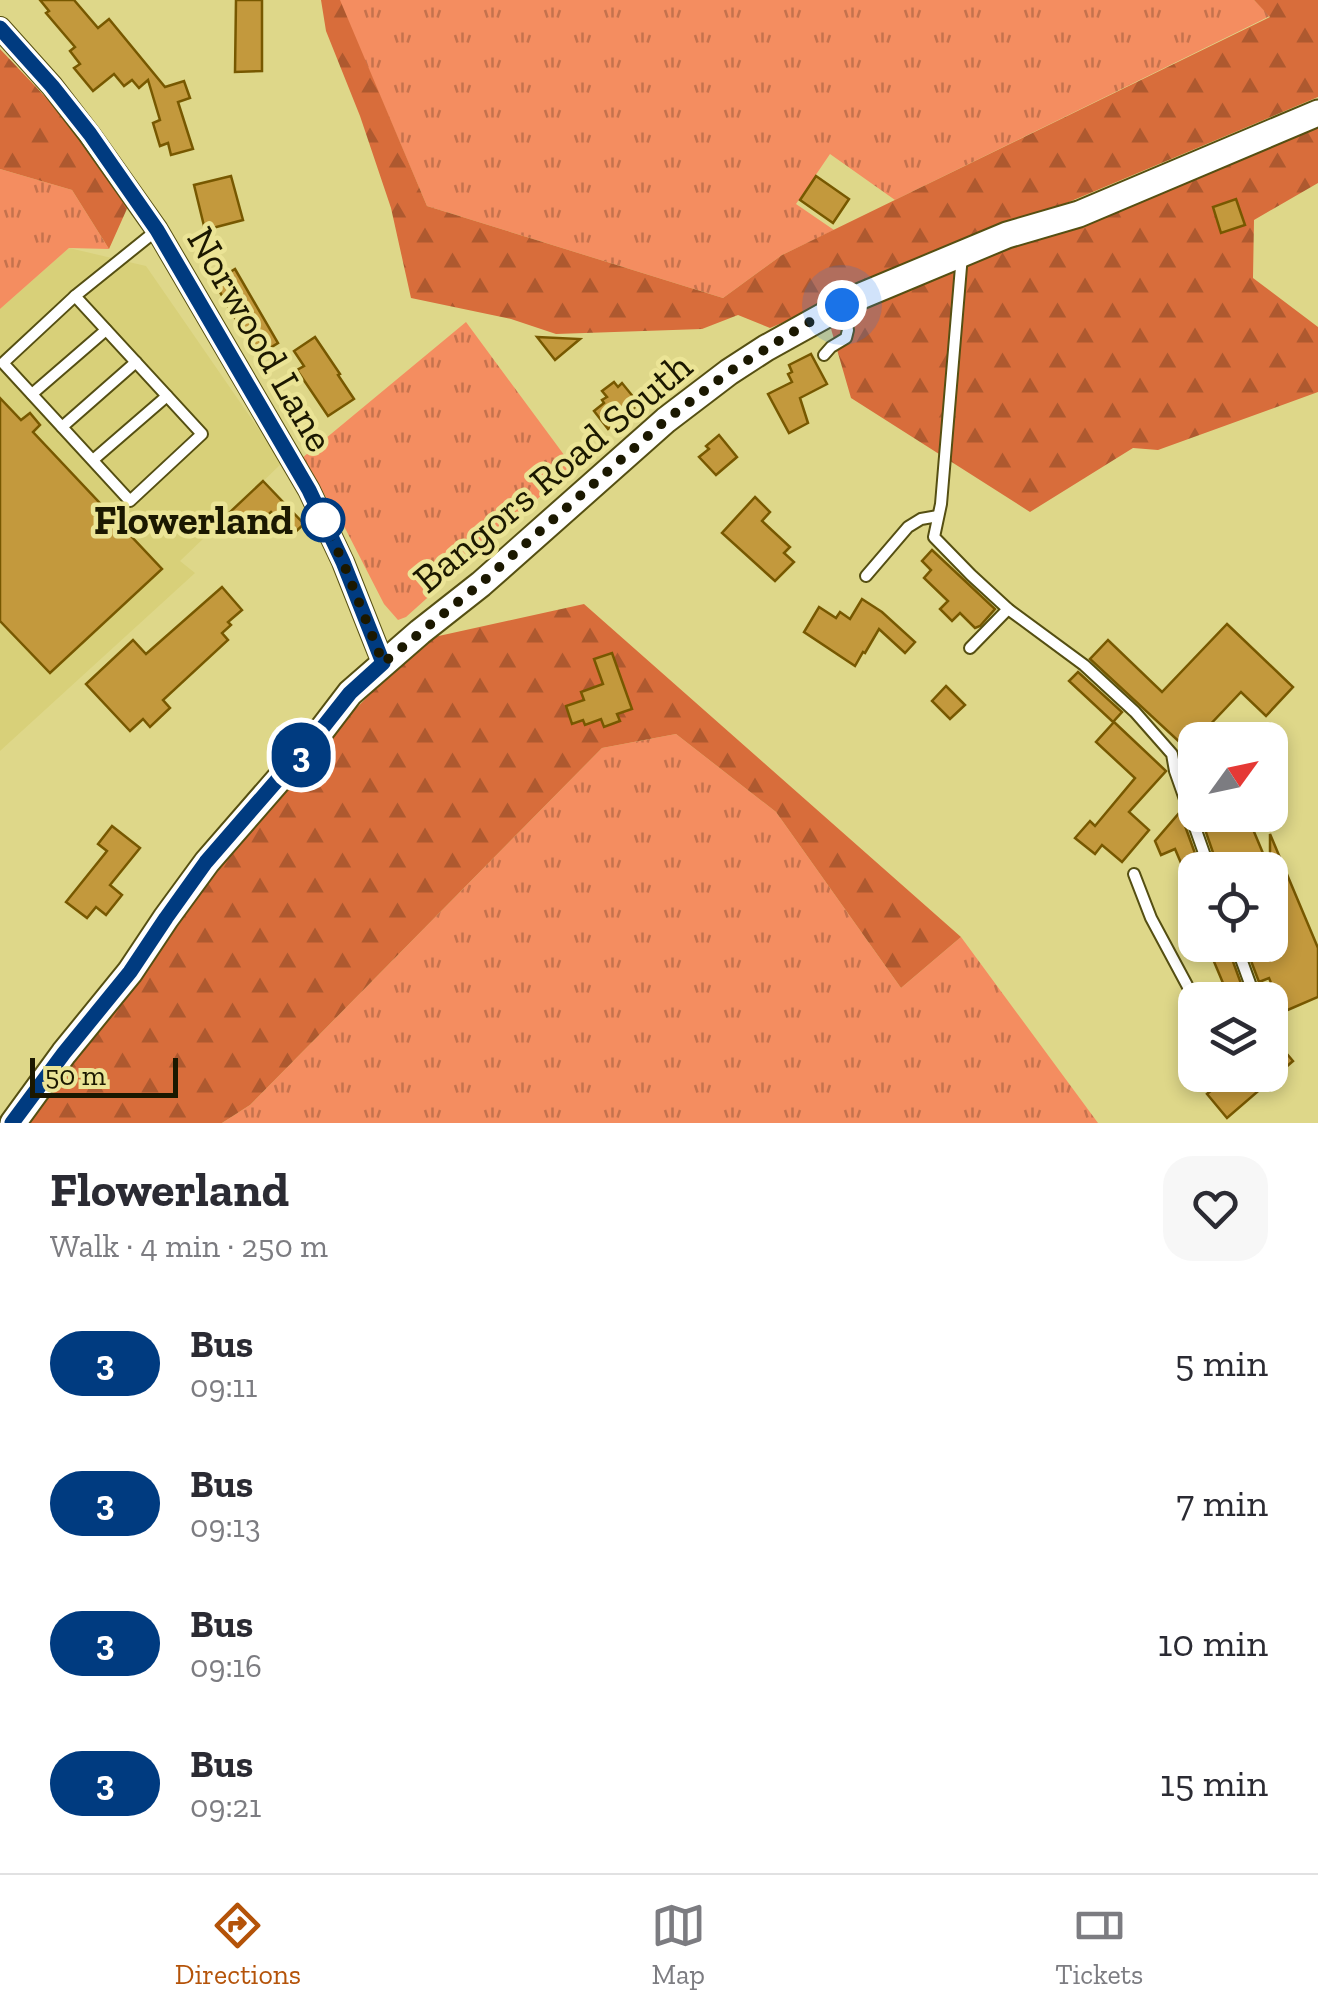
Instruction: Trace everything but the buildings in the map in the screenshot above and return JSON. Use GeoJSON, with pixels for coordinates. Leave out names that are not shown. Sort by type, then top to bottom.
{"type":"FeatureCollection","features":[{"type":"Feature","properties":{"kind":"street","name":"Norwood Lane"},"geometry":{"type":"LineString","coordinates":[[0,28],[90,134],[157,230],[309,490],[383,663]]}},
{"type":"Feature","properties":{"kind":"street","name":"Bangors Road South"},"geometry":{"type":"LineString","coordinates":[[12,1123],[130,972],[206,862],[350,693],[666,420],[729,372],[842,305],[1008,235],[1079,214],[1318,113]]}},
{"type":"Feature","properties":{"kind":"lane"},"geometry":{"type":"LineString","coordinates":[[75,296],[202,434],[130,501],[3,362],[75,296],[157,230]]}},
{"type":"Feature","properties":{"kind":"lane"},"geometry":{"type":"LineString","coordinates":[[962,254],[940,510],[934,538],[1008,609],[1084,664],[1172,754],[1204,852]]}},
{"type":"Feature","properties":{"kind":"lane"},"geometry":{"type":"LineString","coordinates":[[824,355],[846,338],[842,305]]}},
{"type":"Feature","properties":{"kind":"lane"},"geometry":{"type":"LineString","coordinates":[[32,394],[106,330]]}},
{"type":"Feature","properties":{"kind":"lane"},"geometry":{"type":"LineString","coordinates":[[62,427],[136,362]]}},
{"type":"Feature","properties":{"kind":"lane"},"geometry":{"type":"LineString","coordinates":[[93,460],[166,396]]}},
{"type":"Feature","properties":{"kind":"lane"},"geometry":{"type":"LineString","coordinates":[[866,576],[908,527],[940,510]]}},
{"type":"Feature","properties":{"kind":"lane"},"geometry":{"type":"LineString","coordinates":[[970,648],[1008,609]]}},
{"type":"Feature","properties":{"kind":"lane"},"geometry":{"type":"LineString","coordinates":[[1134,874],[1186,982]]}},
{"type":"Feature","properties":{"kind":"shaded area"},"geometry":{"type":"Polygon","coordinates":[[[69,248],[146,266],[282,463],[180,561],[195,573],[0,751],[0,309],[69,248]]]}},
{"type":"Feature","properties":{"kind":"green space"},"geometry":{"type":"Polygon","coordinates":[[[321,0],[340,0],[427,206],[723,298],[782,255],[1270,17],[1254,0],[1318,0],[1318,97],[770,328],[738,315],[702,329],[556,334],[511,319],[411,298],[391,208],[326,31],[321,0]]]}},
{"type":"Feature","properties":{"kind":"green space"},"geometry":{"type":"Polygon","coordinates":[[[339,0],[1254,0],[1270,16],[895,200],[830,154],[796,204],[834,230],[782,255],[723,298],[427,206],[339,0]]]}},
{"type":"Feature","properties":{"kind":"green space"},"geometry":{"type":"Polygon","coordinates":[[[0,49],[73,126],[130,202],[109,249],[72,190],[0,169],[0,49]]]}},
{"type":"Feature","properties":{"kind":"green space"},"geometry":{"type":"Polygon","coordinates":[[[1318,114],[1318,183],[1254,220],[1253,278],[1318,327],[1318,392],[1158,450],[1133,448],[1030,512],[851,398],[827,315],[1318,114]]]}},
{"type":"Feature","properties":{"kind":"green space"},"geometry":{"type":"Polygon","coordinates":[[[0,169],[72,190],[109,249],[69,248],[0,309],[0,169]]]}},
{"type":"Feature","properties":{"kind":"green space"},"geometry":{"type":"Polygon","coordinates":[[[466,322],[573,467],[406,617],[398,620],[384,604],[346,530],[302,458],[466,322]]]}},
{"type":"Feature","properties":{"kind":"green space"},"geometry":{"type":"Polygon","coordinates":[[[584,604],[961,937],[901,988],[776,812],[676,734],[602,748],[250,1105],[222,1123],[24,1123],[35,1104],[74,1061],[91,1020],[238,827],[425,639],[584,604]]]}},
{"type":"Feature","properties":{"kind":"green space"},"geometry":{"type":"Polygon","coordinates":[[[676,734],[776,812],[901,988],[961,937],[1098,1123],[222,1123],[250,1105],[602,748],[676,734]]]}},
{"type":"Feature","properties":{"kind":"bus line","name":"3"},"geometry":{"type":"LineString","coordinates":[[0,28],[90,134],[157,230],[309,490],[383,663],[350,693],[206,862],[130,972],[12,1123]]}},
{"type":"Feature","properties":{"kind":"place","name":"Flowerland"},"geometry":{"type":"Point","coordinates":[323,520]}},
{"type":"Feature","properties":{"kind":"route"},"geometry":{"type":"LineString","coordinates":[[323,520],[383,663],[480,584],[666,420],[729,372],[842,305]]}}]}
